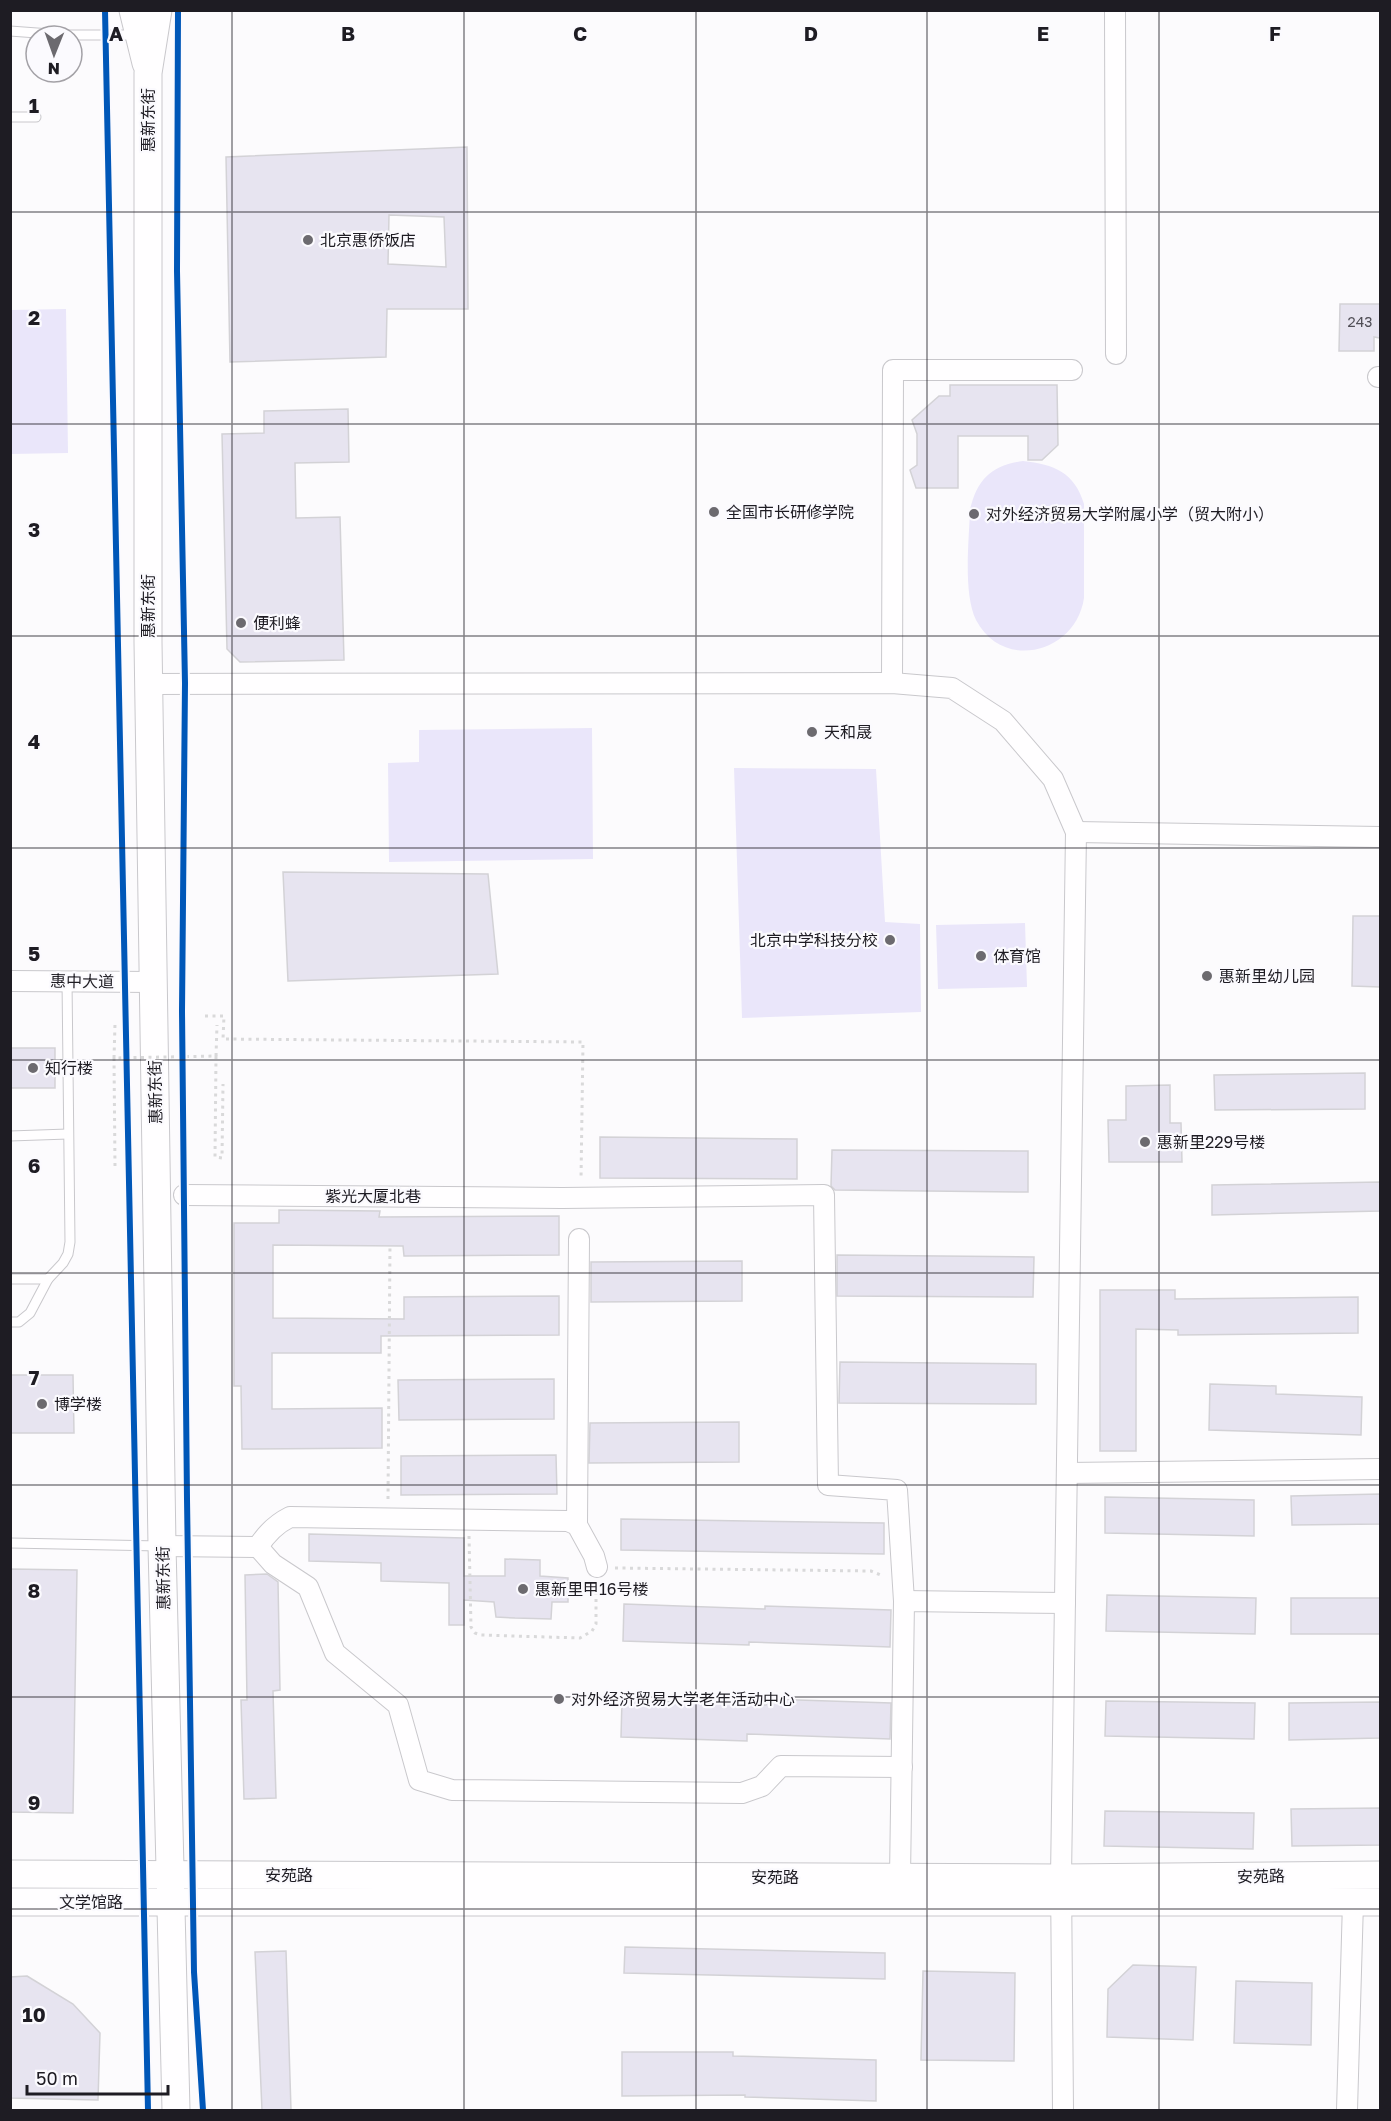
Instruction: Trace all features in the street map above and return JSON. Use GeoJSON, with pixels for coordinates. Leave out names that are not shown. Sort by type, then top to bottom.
{"type":"FeatureCollection","features":[{"type":"Feature","properties":{"kind":"main road","name":"惠新东街"},"geometry":{"type":"LineString","coordinates":[[158,10],[148,73],[149,684],[162,1545],[176,2110]]}},
{"type":"Feature","properties":{"kind":"main road","name":"惠新东街"},"geometry":{"type":"LineString","coordinates":[[136,23],[148,73]]}},
{"type":"Feature","properties":{"kind":"main road","name":"文学馆路"},"geometry":{"type":"LineString","coordinates":[[10,1874],[170,1875]]}},
{"type":"Feature","properties":{"kind":"main road","name":"安苑路"},"geometry":{"type":"LineString","coordinates":[[170,1875],[900,1877],[1061,1889],[1380,1902]]}},
{"type":"Feature","properties":{"kind":"main road","name":"安苑路"},"geometry":{"type":"LineString","coordinates":[[171,1903],[1061,1889],[1380,1875]]}},
{"type":"Feature","properties":{"kind":"main road","name":"文学馆路"},"geometry":{"type":"LineString","coordinates":[[10,1902],[171,1903]]}},
{"type":"Feature","properties":{"kind":"street"},"geometry":{"type":"LineString","coordinates":[[1115,10],[1116,354]]}},
{"type":"Feature","properties":{"kind":"street"},"geometry":{"type":"LineString","coordinates":[[892,682],[892,370],[1072,370]]}},
{"type":"Feature","properties":{"kind":"street"},"geometry":{"type":"LineString","coordinates":[[149,684],[892,682],[952,688],[1003,721],[1053,779],[1076,832],[1061,1889],[1063,2110]]}},
{"type":"Feature","properties":{"kind":"street"},"geometry":{"type":"LineString","coordinates":[[1076,832],[1380,837]]}},
{"type":"Feature","properties":{"kind":"street","name":"惠中大道"},"geometry":{"type":"LineString","coordinates":[[10,981],[153,982]]}},
{"type":"Feature","properties":{"kind":"street","name":"紫光大厦北巷"},"geometry":{"type":"LineString","coordinates":[[184,1195],[572,1198],[824,1195],[828,1485],[897,1490],[904,1601]]}},
{"type":"Feature","properties":{"kind":"street"},"geometry":{"type":"LineString","coordinates":[[579,1239],[577,1525],[594,1556],[597,1568]]}},
{"type":"Feature","properties":{"kind":"street"},"geometry":{"type":"LineString","coordinates":[[1067,1473],[1380,1469]]}},
{"type":"Feature","properties":{"kind":"street"},"geometry":{"type":"LineString","coordinates":[[258,1547],[264,1537],[280,1523],[290,1518],[568,1521],[577,1525]]}},
{"type":"Feature","properties":{"kind":"street"},"geometry":{"type":"LineString","coordinates":[[162,1545],[258,1547],[273,1564],[308,1587],[335,1653],[398,1705],[419,1780],[452,1790],[742,1793],[762,1786],[781,1766],[902,1767]]}},
{"type":"Feature","properties":{"kind":"street"},"geometry":{"type":"LineString","coordinates":[[900,1877],[904,1601],[1065,1603]]}},
{"type":"Feature","properties":{"kind":"street"},"geometry":{"type":"LineString","coordinates":[[1347,2110],[1353,1902]]}},
{"type":"Feature","properties":{"kind":"lane"},"geometry":{"type":"LineString","coordinates":[[10,32],[64,35],[136,23]]}},
{"type":"Feature","properties":{"kind":"lane"},"geometry":{"type":"LineString","coordinates":[[10,117],[36,117]]}},
{"type":"Feature","properties":{"kind":"lane"},"geometry":{"type":"LineString","coordinates":[[10,1322],[19,1322],[30,1313],[48,1279],[68,1254],[70,1242],[67,981]]}},
{"type":"Feature","properties":{"kind":"lane"},"geometry":{"type":"LineString","coordinates":[[10,1136],[68,1134]]}},
{"type":"Feature","properties":{"kind":"lane"},"geometry":{"type":"LineString","coordinates":[[10,1279],[48,1279]]}},
{"type":"Feature","properties":{"kind":"lane"},"geometry":{"type":"LineString","coordinates":[[10,1543],[162,1545]]}},
{"type":"Feature","properties":{"kind":"path"},"geometry":{"type":"LineString","coordinates":[[205,1016],[224,1016],[223,1039],[583,1042],[572,1198]]}},
{"type":"Feature","properties":{"kind":"path"},"geometry":{"type":"LineString","coordinates":[[115,1024],[115,1166]]}},
{"type":"Feature","properties":{"kind":"path"},"geometry":{"type":"LineString","coordinates":[[217,1024],[215,1157],[222,1158],[223,1084]]}},
{"type":"Feature","properties":{"kind":"path"},"geometry":{"type":"LineString","coordinates":[[182,1052],[183,1064]]}},
{"type":"Feature","properties":{"kind":"path"},"geometry":{"type":"LineString","coordinates":[[127,1054],[127,1066]]}},
{"type":"Feature","properties":{"kind":"path"},"geometry":{"type":"LineString","coordinates":[[114,1058],[216,1056]]}},
{"type":"Feature","properties":{"kind":"path"},"geometry":{"type":"LineString","coordinates":[[387,1519],[390,1244]]}},
{"type":"Feature","properties":{"kind":"path"},"geometry":{"type":"LineString","coordinates":[[460,1520],[469,1536],[471,1627],[475,1633],[481,1635],[580,1638],[592,1631],[596,1624],[597,1568],[871,1571],[899,1586],[904,1601]]}},
{"type":"Feature","properties":{"kind":"shaded area"},"geometry":{"type":"Polygon","coordinates":[[[66,309],[68,453],[11,454],[11,310],[66,309]]]}},
{"type":"Feature","properties":{"kind":"shaded area"},"geometry":{"type":"Polygon","coordinates":[[[1023,461],[1034,462],[1062,472],[1080,493],[1084,504],[1084,598],[1078,617],[1068,632],[1053,643],[1037,649],[1020,650],[1003,646],[988,636],[976,620],[969,596],[968,566],[970,510],[977,490],[987,475],[994,470],[1023,461]]]}},
{"type":"Feature","properties":{"kind":"shaded area"},"geometry":{"type":"Polygon","coordinates":[[[592,728],[593,859],[389,862],[388,763],[419,762],[419,730],[592,728]]]}},
{"type":"Feature","properties":{"kind":"shaded area"},"geometry":{"type":"Polygon","coordinates":[[[734,768],[876,769],[885,922],[920,924],[921,1012],[742,1018],[734,768]]]}},
{"type":"Feature","properties":{"kind":"shaded area","name":"体育馆"},"geometry":{"type":"Polygon","coordinates":[[[1025,923],[1027,987],[938,989],[936,925],[1025,923]]]}},
{"type":"Feature","properties":{"kind":"building","name":"北京惠侨饭店"},"geometry":{"type":"Polygon","coordinates":[[[467,147],[468,309],[387,309],[386,357],[230,362],[226,157],[467,147]],[[389,215],[388,264],[446,267],[444,217],[389,215]]]}},
{"type":"Feature","properties":{"kind":"building"},"geometry":{"type":"Polygon","coordinates":[[[1340,304],[1380,304],[1380,338],[1374,337],[1374,351],[1339,351],[1340,304]]]}},
{"type":"Feature","properties":{"kind":"building"},"geometry":{"type":"Polygon","coordinates":[[[950,385],[1057,385],[1058,445],[1042,460],[1028,460],[1028,436],[958,436],[958,488],[916,488],[910,470],[917,465],[917,434],[912,420],[939,396],[950,396],[950,385]]]}},
{"type":"Feature","properties":{"kind":"building"},"geometry":{"type":"Polygon","coordinates":[[[348,409],[349,462],[295,463],[296,518],[340,517],[344,660],[240,662],[227,649],[222,434],[264,433],[264,411],[348,409]]]}},
{"type":"Feature","properties":{"kind":"building"},"geometry":{"type":"Polygon","coordinates":[[[283,872],[488,874],[498,974],[288,981],[283,872]]]}},
{"type":"Feature","properties":{"kind":"building"},"geometry":{"type":"Polygon","coordinates":[[[1353,916],[1380,916],[1380,987],[1352,986],[1353,916]]]}},
{"type":"Feature","properties":{"kind":"building","name":"知行楼"},"geometry":{"type":"Polygon","coordinates":[[[10,1048],[55,1048],[55,1088],[10,1088],[10,1048]]]}},
{"type":"Feature","properties":{"kind":"building"},"geometry":{"type":"Polygon","coordinates":[[[1365,1073],[1365,1109],[1215,1110],[1214,1075],[1365,1073]]]}},
{"type":"Feature","properties":{"kind":"building","name":"惠新里229号楼"},"geometry":{"type":"Polygon","coordinates":[[[1170,1085],[1170,1123],[1181,1123],[1182,1162],[1109,1162],[1108,1120],[1126,1120],[1126,1086],[1170,1085]]]}},
{"type":"Feature","properties":{"kind":"building"},"geometry":{"type":"Polygon","coordinates":[[[600,1137],[797,1139],[797,1179],[600,1178],[600,1137]]]}},
{"type":"Feature","properties":{"kind":"building"},"geometry":{"type":"Polygon","coordinates":[[[832,1150],[1028,1151],[1028,1192],[835,1190],[831,1186],[832,1150]]]}},
{"type":"Feature","properties":{"kind":"building"},"geometry":{"type":"Polygon","coordinates":[[[1380,1182],[1380,1211],[1212,1215],[1212,1185],[1380,1182]]]}},
{"type":"Feature","properties":{"kind":"building"},"geometry":{"type":"Polygon","coordinates":[[[279,1210],[380,1211],[379,1217],[559,1216],[559,1255],[404,1256],[403,1246],[273,1245],[273,1318],[404,1319],[404,1297],[559,1296],[559,1335],[381,1336],[381,1353],[272,1353],[272,1409],[382,1408],[382,1448],[242,1449],[241,1386],[234,1386],[234,1223],[279,1223],[279,1210]]]}},
{"type":"Feature","properties":{"kind":"building"},"geometry":{"type":"Polygon","coordinates":[[[837,1255],[1034,1257],[1033,1297],[837,1296],[837,1255]]]}},
{"type":"Feature","properties":{"kind":"building"},"geometry":{"type":"Polygon","coordinates":[[[742,1261],[742,1301],[591,1302],[591,1262],[742,1261]]]}},
{"type":"Feature","properties":{"kind":"building"},"geometry":{"type":"Polygon","coordinates":[[[1100,1290],[1175,1290],[1175,1299],[1358,1297],[1358,1333],[1178,1335],[1178,1330],[1136,1329],[1136,1451],[1100,1451],[1100,1290]]]}},
{"type":"Feature","properties":{"kind":"building"},"geometry":{"type":"Polygon","coordinates":[[[840,1362],[1036,1364],[1036,1404],[839,1403],[840,1362]]]}},
{"type":"Feature","properties":{"kind":"building","name":"博学楼"},"geometry":{"type":"Polygon","coordinates":[[[10,1375],[73,1375],[74,1433],[10,1433],[10,1375]]]}},
{"type":"Feature","properties":{"kind":"building"},"geometry":{"type":"Polygon","coordinates":[[[554,1379],[554,1419],[399,1420],[398,1380],[554,1379]]]}},
{"type":"Feature","properties":{"kind":"building"},"geometry":{"type":"Polygon","coordinates":[[[1210,1384],[1276,1386],[1276,1394],[1362,1397],[1361,1435],[1209,1430],[1210,1384]]]}},
{"type":"Feature","properties":{"kind":"building"},"geometry":{"type":"Polygon","coordinates":[[[739,1422],[739,1462],[589,1463],[590,1423],[739,1422]]]}},
{"type":"Feature","properties":{"kind":"building"},"geometry":{"type":"Polygon","coordinates":[[[556,1455],[557,1494],[401,1495],[401,1456],[556,1455]]]}},
{"type":"Feature","properties":{"kind":"building"},"geometry":{"type":"Polygon","coordinates":[[[1380,1494],[1380,1524],[1292,1525],[1291,1496],[1380,1494]]]}},
{"type":"Feature","properties":{"kind":"building"},"geometry":{"type":"Polygon","coordinates":[[[1105,1497],[1254,1500],[1254,1536],[1105,1533],[1105,1497]]]}},
{"type":"Feature","properties":{"kind":"building"},"geometry":{"type":"Polygon","coordinates":[[[621,1519],[884,1523],[884,1554],[621,1550],[621,1519]]]}},
{"type":"Feature","properties":{"kind":"building"},"geometry":{"type":"Polygon","coordinates":[[[309,1534],[464,1538],[464,1576],[505,1576],[505,1559],[540,1560],[540,1576],[568,1578],[568,1602],[552,1602],[551,1619],[496,1617],[494,1602],[464,1600],[464,1625],[449,1625],[449,1583],[381,1581],[381,1563],[309,1561],[309,1534]]]}},
{"type":"Feature","properties":{"kind":"building"},"geometry":{"type":"Polygon","coordinates":[[[10,1569],[77,1570],[73,1813],[10,1812],[10,1569]]]}},
{"type":"Feature","properties":{"kind":"building"},"geometry":{"type":"Polygon","coordinates":[[[267,1574],[278,1582],[280,1690],[273,1691],[276,1798],[244,1799],[241,1700],[247,1700],[245,1575],[267,1574]]]}},
{"type":"Feature","properties":{"kind":"building"},"geometry":{"type":"Polygon","coordinates":[[[1107,1595],[1256,1598],[1255,1634],[1106,1631],[1107,1595]]]}},
{"type":"Feature","properties":{"kind":"building"},"geometry":{"type":"Polygon","coordinates":[[[1291,1598],[1380,1598],[1380,1634],[1291,1634],[1291,1598]]]}},
{"type":"Feature","properties":{"kind":"building"},"geometry":{"type":"Polygon","coordinates":[[[624,1604],[765,1609],[765,1606],[891,1610],[890,1647],[749,1642],[749,1645],[623,1641],[624,1604]]]}},
{"type":"Feature","properties":{"kind":"building"},"geometry":{"type":"Polygon","coordinates":[[[767,1699],[891,1703],[890,1739],[747,1734],[747,1741],[621,1737],[622,1700],[766,1705],[767,1699]]]}},
{"type":"Feature","properties":{"kind":"building"},"geometry":{"type":"Polygon","coordinates":[[[1106,1701],[1255,1703],[1254,1739],[1105,1736],[1106,1701]]]}},
{"type":"Feature","properties":{"kind":"building"},"geometry":{"type":"Polygon","coordinates":[[[1380,1702],[1380,1738],[1289,1740],[1289,1703],[1380,1702]]]}},
{"type":"Feature","properties":{"kind":"building"},"geometry":{"type":"Polygon","coordinates":[[[1380,1808],[1380,1845],[1292,1846],[1291,1809],[1380,1808]]]}},
{"type":"Feature","properties":{"kind":"building"},"geometry":{"type":"Polygon","coordinates":[[[1105,1811],[1254,1813],[1253,1849],[1104,1846],[1105,1811]]]}},
{"type":"Feature","properties":{"kind":"building"},"geometry":{"type":"Polygon","coordinates":[[[625,1947],[885,1953],[885,1979],[624,1973],[625,1947]]]}},
{"type":"Feature","properties":{"kind":"building"},"geometry":{"type":"Polygon","coordinates":[[[286,1951],[291,2110],[262,2110],[255,1952],[286,1951]]]}},
{"type":"Feature","properties":{"kind":"building"},"geometry":{"type":"Polygon","coordinates":[[[1133,1965],[1196,1967],[1193,2040],[1107,2037],[1108,1989],[1133,1965]]]}},
{"type":"Feature","properties":{"kind":"building"},"geometry":{"type":"Polygon","coordinates":[[[923,1971],[1015,1973],[1014,2061],[921,2060],[923,1971]]]}},
{"type":"Feature","properties":{"kind":"building"},"geometry":{"type":"Polygon","coordinates":[[[27,1976],[73,2004],[100,2033],[98,2100],[10,2098],[10,1977],[27,1976]]]}},
{"type":"Feature","properties":{"kind":"building"},"geometry":{"type":"Polygon","coordinates":[[[1236,1981],[1312,1983],[1311,2045],[1234,2043],[1236,1981]]]}},
{"type":"Feature","properties":{"kind":"building"},"geometry":{"type":"Polygon","coordinates":[[[622,2052],[733,2052],[733,2056],[876,2060],[876,2101],[745,2097],[745,2095],[622,2096],[622,2052]]]}},
{"type":"Feature","properties":{"kind":"cycle path"},"geometry":{"type":"LineString","coordinates":[[105,10],[148,2110]]}},
{"type":"Feature","properties":{"kind":"cycle path"},"geometry":{"type":"LineString","coordinates":[[178,10],[177,271],[185,683],[182,1011],[187,1499],[194,1972],[203,2110]]}},
{"type":"Feature","properties":{"kind":"place","name":"北京惠侨饭店"},"geometry":{"type":"Point","coordinates":[308,240]}},
{"type":"Feature","properties":{"kind":"place","name":"全国市长研修学院"},"geometry":{"type":"Point","coordinates":[714,512]}},
{"type":"Feature","properties":{"kind":"place","name":"对外经济贸易大学附属小学（贸大附小）"},"geometry":{"type":"Point","coordinates":[974,514]}},
{"type":"Feature","properties":{"kind":"place","name":"便利蜂"},"geometry":{"type":"Point","coordinates":[241,623]}},
{"type":"Feature","properties":{"kind":"place","name":"天和晟"},"geometry":{"type":"Point","coordinates":[812,732]}},
{"type":"Feature","properties":{"kind":"place","name":"北京中学科技分校"},"geometry":{"type":"Point","coordinates":[890,940]}},
{"type":"Feature","properties":{"kind":"place","name":"体育馆"},"geometry":{"type":"Point","coordinates":[981,956]}},
{"type":"Feature","properties":{"kind":"place","name":"惠新里幼儿园"},"geometry":{"type":"Point","coordinates":[1207,976]}},
{"type":"Feature","properties":{"kind":"place","name":"知行楼"},"geometry":{"type":"Point","coordinates":[33,1068]}},
{"type":"Feature","properties":{"kind":"place","name":"惠新里229号楼"},"geometry":{"type":"Point","coordinates":[1145,1142]}},
{"type":"Feature","properties":{"kind":"place","name":"博学楼"},"geometry":{"type":"Point","coordinates":[42,1404]}},
{"type":"Feature","properties":{"kind":"place","name":"惠新里甲16号楼"},"geometry":{"type":"Point","coordinates":[523,1589]}},
{"type":"Feature","properties":{"kind":"place","name":"对外经济贸易大学老年活动中心"},"geometry":{"type":"Point","coordinates":[559,1699]}}]}
